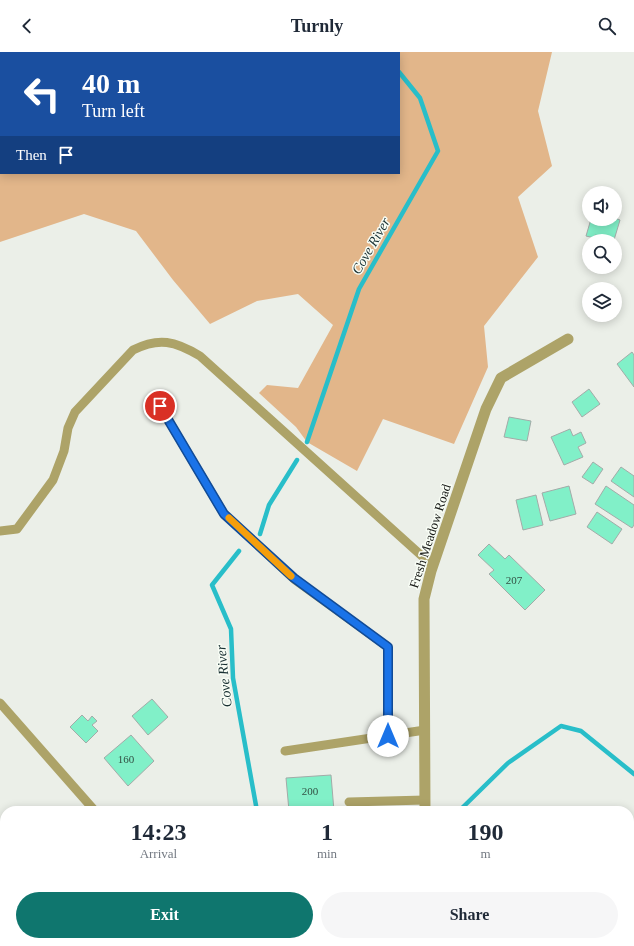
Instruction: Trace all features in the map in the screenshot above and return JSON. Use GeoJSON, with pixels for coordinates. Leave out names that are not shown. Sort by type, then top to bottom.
{"type":"FeatureCollection","features":[{"type":"Feature","properties":{"kind":"street","name":"Fresh Meadow Road"},"geometry":{"type":"LineString","coordinates":[[425,806],[424,599],[433,566],[486,409],[501,378],[568,339]]}},
{"type":"Feature","properties":{"kind":"lane"},"geometry":{"type":"LineString","coordinates":[[0,531],[17,529],[53,480],[64,450],[68,428],[75,412],[132,350],[150,343],[168,342],[186,348],[200,356],[433,566]]}},
{"type":"Feature","properties":{"kind":"lane"},"geometry":{"type":"LineString","coordinates":[[160,406],[224,514],[294,578],[388,647],[388,736]]}},
{"type":"Feature","properties":{"kind":"lane"},"geometry":{"type":"LineString","coordinates":[[0,703],[91,806]]}},
{"type":"Feature","properties":{"kind":"lane"},"geometry":{"type":"LineString","coordinates":[[285,751],[425,730]]}},
{"type":"Feature","properties":{"kind":"lane"},"geometry":{"type":"LineString","coordinates":[[349,802],[425,806]]}},
{"type":"Feature","properties":{"kind":"shaded area"},"geometry":{"type":"Polygon","coordinates":[[[400,52],[552,52],[538,111],[552,166],[518,197],[538,257],[484,326],[488,367],[454,444],[383,419],[357,471],[307,442],[296,427],[259,393],[267,385],[298,388],[333,325],[298,294],[257,301],[210,324],[173,280],[136,231],[84,214],[0,242],[0,174],[400,174],[400,52]]]}},
{"type":"Feature","properties":{"kind":"building"},"geometry":{"type":"Polygon","coordinates":[[[589,226],[618,226],[616,234],[587,234],[589,226]]]}},
{"type":"Feature","properties":{"kind":"building"},"geometry":{"type":"Polygon","coordinates":[[[632,352],[634,355],[634,387],[617,364],[632,352]]]}},
{"type":"Feature","properties":{"kind":"building"},"geometry":{"type":"Polygon","coordinates":[[[589,389],[600,404],[582,417],[572,402],[589,389]]]}},
{"type":"Feature","properties":{"kind":"building"},"geometry":{"type":"Polygon","coordinates":[[[509,417],[531,421],[527,441],[504,437],[509,417]]]}},
{"type":"Feature","properties":{"kind":"building"},"geometry":{"type":"Polygon","coordinates":[[[570,429],[573,436],[581,432],[586,443],[578,447],[583,457],[564,465],[551,437],[570,429]]]}},
{"type":"Feature","properties":{"kind":"building"},"geometry":{"type":"Polygon","coordinates":[[[593,462],[603,469],[593,484],[582,477],[593,462]]]}},
{"type":"Feature","properties":{"kind":"building"},"geometry":{"type":"Polygon","coordinates":[[[621,467],[634,476],[634,497],[611,481],[621,467]]]}},
{"type":"Feature","properties":{"kind":"building"},"geometry":{"type":"Polygon","coordinates":[[[569,486],[576,514],[550,521],[542,493],[569,486]]]}},
{"type":"Feature","properties":{"kind":"building"},"geometry":{"type":"Polygon","coordinates":[[[606,486],[634,505],[634,525],[632,528],[595,504],[606,486]]]}},
{"type":"Feature","properties":{"kind":"building"},"geometry":{"type":"Polygon","coordinates":[[[536,495],[543,525],[523,530],[516,500],[536,495]]]}},
{"type":"Feature","properties":{"kind":"building"},"geometry":{"type":"Polygon","coordinates":[[[597,512],[622,529],[612,544],[587,527],[597,512]]]}},
{"type":"Feature","properties":{"kind":"building"},"geometry":{"type":"Polygon","coordinates":[[[489,544],[505,559],[509,555],[545,590],[525,610],[489,574],[494,570],[478,555],[489,544]]]}},
{"type":"Feature","properties":{"kind":"building"},"geometry":{"type":"Polygon","coordinates":[[[152,699],[168,717],[148,735],[132,716],[152,699]]]}},
{"type":"Feature","properties":{"kind":"building"},"geometry":{"type":"Polygon","coordinates":[[[82,715],[88,721],[92,716],[97,721],[92,725],[98,731],[86,743],[70,727],[82,715]]]}},
{"type":"Feature","properties":{"kind":"building"},"geometry":{"type":"Polygon","coordinates":[[[131,735],[154,761],[128,786],[104,758],[131,735]]]}},
{"type":"Feature","properties":{"kind":"building"},"geometry":{"type":"Polygon","coordinates":[[[331,775],[334,806],[289,806],[286,778],[331,775]]]}},
{"type":"Feature","properties":{"kind":"waterway","name":"Cove River"},"geometry":{"type":"LineString","coordinates":[[307,442],[359,289],[438,151],[420,98],[400,73]]}},
{"type":"Feature","properties":{"kind":"waterway","name":"Cove River"},"geometry":{"type":"LineString","coordinates":[[260,534],[269,505],[297,460]]}},
{"type":"Feature","properties":{"kind":"waterway","name":"Cove River"},"geometry":{"type":"LineString","coordinates":[[239,551],[212,585],[231,629],[233,678],[256,806]]}},
{"type":"Feature","properties":{"kind":"waterway"},"geometry":{"type":"LineString","coordinates":[[464,806],[508,763],[561,726],[581,731],[634,774]]}},
{"type":"Feature","properties":{"kind":"slow traffic"},"geometry":{"type":"LineString","coordinates":[[229,518],[291,576]]}},
{"type":"Feature","properties":{"kind":"route"},"geometry":{"type":"LineString","coordinates":[[160,406],[224,514],[294,578],[388,647],[388,736]]}}]}
